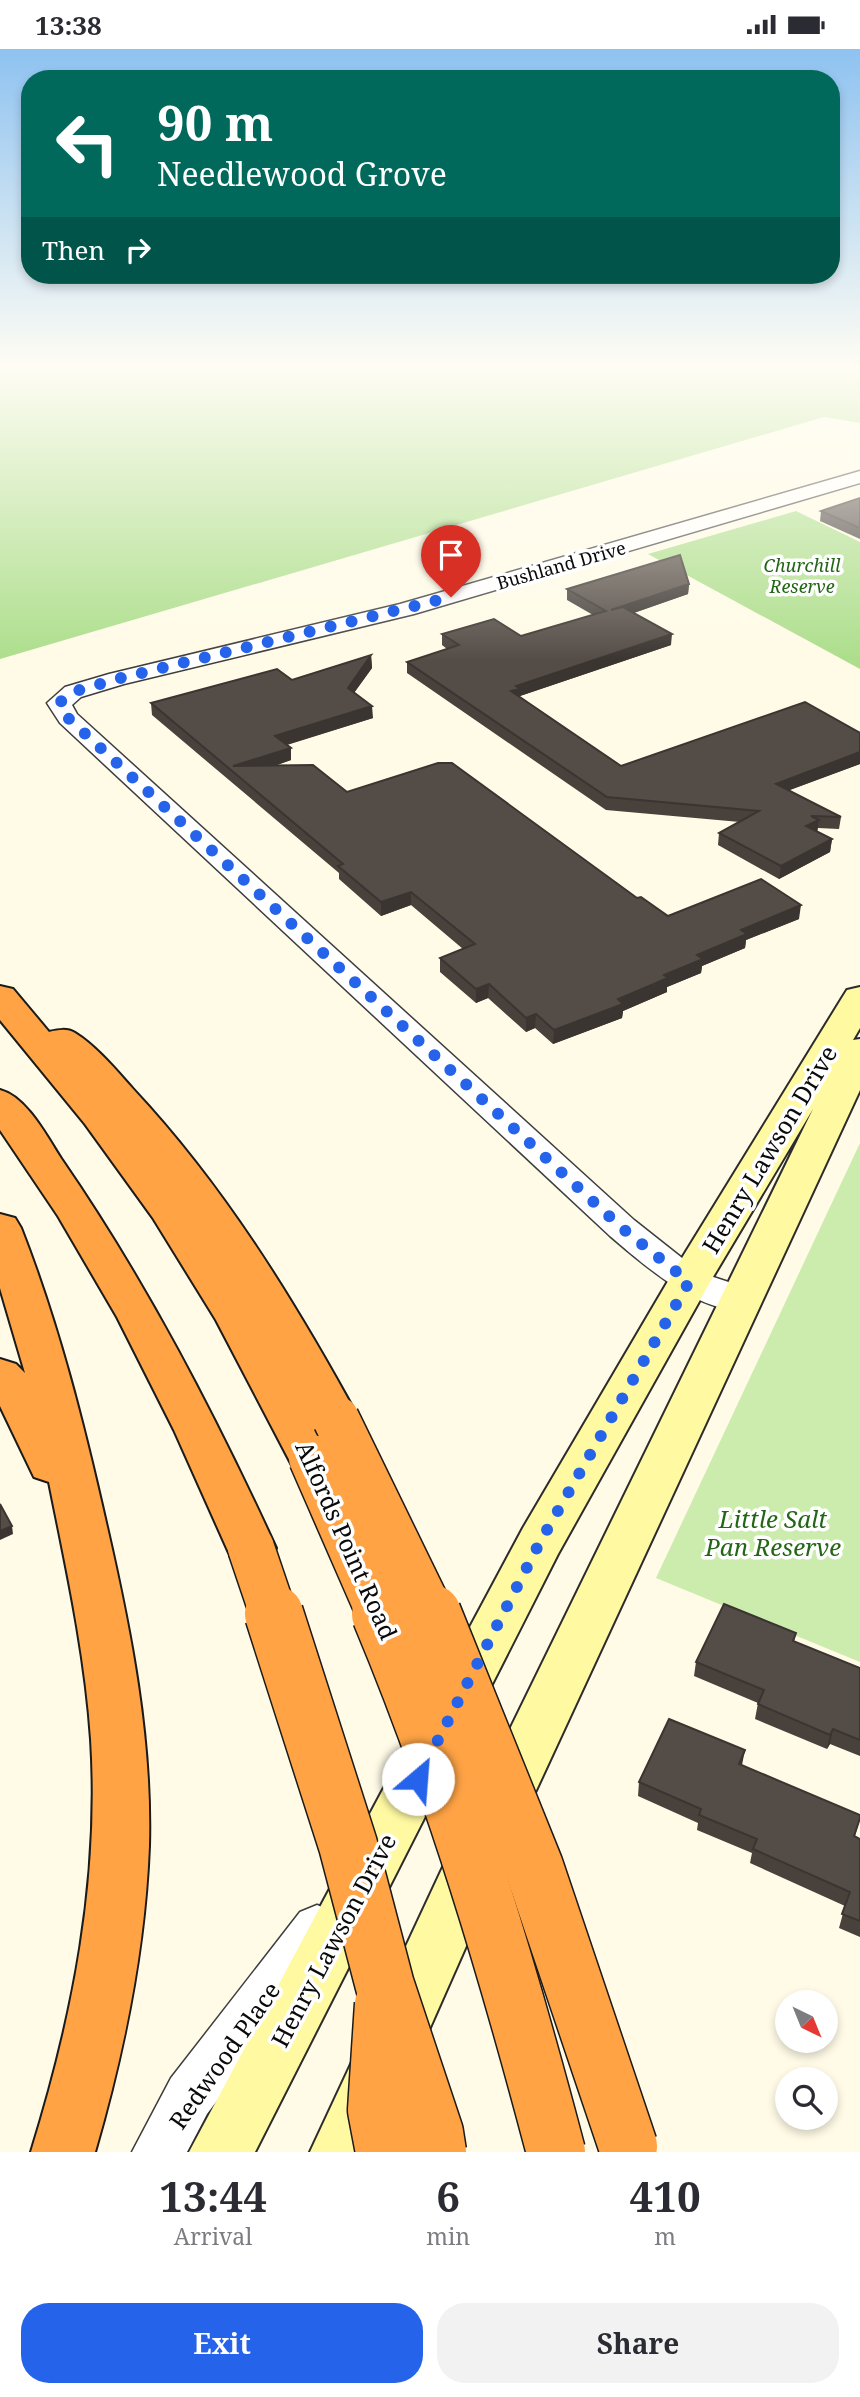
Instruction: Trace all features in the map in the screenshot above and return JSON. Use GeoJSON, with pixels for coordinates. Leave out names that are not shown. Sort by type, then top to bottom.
{"type":"FeatureCollection","features":[{"type":"Feature","properties":{"kind":"highway"},"geometry":{"type":"LineString","coordinates":[[0,987],[105,1078],[149,1133],[255,1281],[324,1438],[414,1572],[482,1728],[564,1948],[629,2149]]}},
{"type":"Feature","properties":{"kind":"highway","name":"Alfords Point Road"},"geometry":{"type":"LineString","coordinates":[[0,997],[125,1148],[188,1239],[250,1341],[324,1438],[377,1604],[442,1768],[509,1974],[556,2152]]}},
{"type":"Feature","properties":{"kind":"highway"},"geometry":{"type":"LineString","coordinates":[[0,1102],[46,1163],[120,1279],[164,1359],[251,1548],[348,1845],[385,1986],[434,2133],[437,2152]]}},
{"type":"Feature","properties":{"kind":"highway"},"geometry":{"type":"LineString","coordinates":[[0,1229],[50,1382],[89,1555],[118,1738],[121,1817],[117,1910],[104,2001],[78,2107],[63,2152]]}},
{"type":"Feature","properties":{"kind":"highway"},"geometry":{"type":"LineString","coordinates":[[0,1376],[16,1392],[31,1417],[89,1555]]}},
{"type":"Feature","properties":{"kind":"highway"},"geometry":{"type":"LineString","coordinates":[[385,1986],[377,2111],[385,2152]]}},
{"type":"Feature","properties":{"kind":"main road","name":"Henry Lawson Drive"},"geometry":{"type":"LineString","coordinates":[[221,2152],[394,1826],[540,1542],[689,1282],[860,997]]}},
{"type":"Feature","properties":{"kind":"main road","name":"Henry Lawson Drive"},"geometry":{"type":"LineString","coordinates":[[342,2152],[540,1719],[860,1050]]}},
{"type":"Feature","properties":{"kind":"street","name":"Bushland Drive"},"geometry":{"type":"LineString","coordinates":[[689,1282],[622,1228],[68,718],[59,703],[73,692],[117,679],[406,609],[860,477]]}},
{"type":"Feature","properties":{"kind":"street"},"geometry":{"type":"LineString","coordinates":[[689,1282],[740,1299]]}},
{"type":"Feature","properties":{"kind":"street","name":"Redwood Place"},"geometry":{"type":"LineString","coordinates":[[158,2152],[189,2096],[394,1826]]}},
{"type":"Feature","properties":{"kind":"green space"},"geometry":{"type":"Polygon","coordinates":[[[0,465],[660,465],[0,659],[0,465]]]}},
{"type":"Feature","properties":{"kind":"green space","name":"Churchill Reserve"},"geometry":{"type":"Polygon","coordinates":[[[796,511],[860,542],[860,669],[648,554],[796,511]]]}},
{"type":"Feature","properties":{"kind":"green space","name":"Little Salt Pan Reserve"},"geometry":{"type":"Polygon","coordinates":[[[860,1143],[860,1662],[656,1578],[860,1143]]]}},
{"type":"Feature","properties":{"kind":"building"},"geometry":{"type":"Polygon","coordinates":[[[860,498],[860,528],[821,511],[860,498]]]}},
{"type":"Feature","properties":{"kind":"building"},"geometry":{"type":"Polygon","coordinates":[[[680,555],[689,584],[611,610],[623,607],[672,634],[516,686],[520,689],[511,691],[621,766],[805,702],[860,733],[860,752],[776,784],[841,817],[811,816],[819,820],[806,826],[832,839],[781,866],[719,833],[759,811],[607,797],[407,662],[459,645],[442,634],[494,619],[521,636],[606,611],[567,589],[680,555]]]}},
{"type":"Feature","properties":{"kind":"building"},"geometry":{"type":"Polygon","coordinates":[[[371,655],[348,688],[372,706],[275,736],[291,748],[233,766],[313,765],[347,792],[438,763],[452,763],[637,898],[641,897],[668,916],[761,879],[801,905],[741,930],[747,934],[697,955],[703,959],[664,975],[668,978],[618,999],[623,1004],[554,1030],[536,1014],[526,1018],[489,984],[476,989],[440,958],[475,944],[411,892],[381,902],[338,866],[343,864],[151,703],[277,669],[292,680],[371,655]]]}},
{"type":"Feature","properties":{"kind":"building"},"geometry":{"type":"Polygon","coordinates":[[[0,1504],[12,1526],[0,1531],[0,1504]]]}},
{"type":"Feature","properties":{"kind":"building"},"geometry":{"type":"Polygon","coordinates":[[[724,1604],[796,1633],[793,1641],[860,1668],[860,1740],[833,1729],[830,1735],[758,1704],[764,1690],[696,1662],[724,1604]]]}},
{"type":"Feature","properties":{"kind":"building"},"geometry":{"type":"Polygon","coordinates":[[[669,1719],[745,1750],[739,1764],[860,1815],[854,1836],[860,1839],[860,1921],[842,1914],[850,1892],[753,1849],[757,1839],[699,1815],[701,1809],[639,1782],[669,1719]]]}},
{"type":"Feature","properties":{"kind":"route"},"geometry":{"type":"LineString","coordinates":[[418,1779],[540,1542],[689,1282],[622,1228],[68,718],[61,711],[59,703],[73,692],[176,663],[373,618],[451,597]]}}]}
